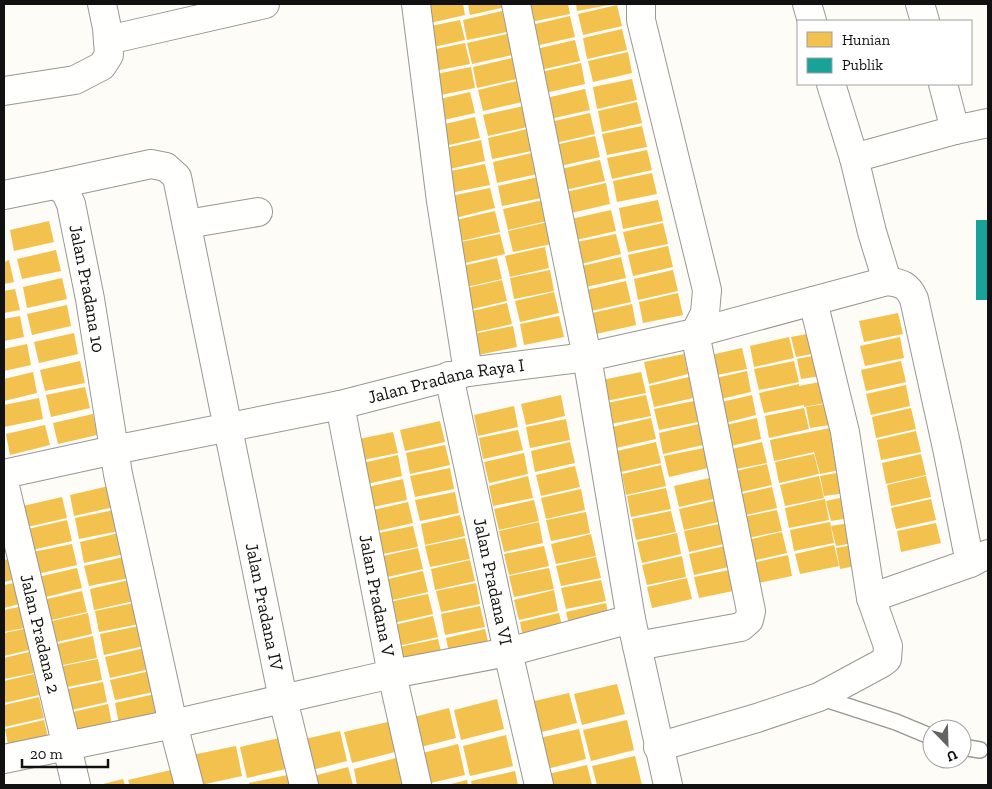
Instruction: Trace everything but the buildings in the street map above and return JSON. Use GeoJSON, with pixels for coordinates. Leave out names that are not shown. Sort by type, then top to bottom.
{"type":"FeatureCollection","features":[{"type":"Feature","properties":{"kind":"street"},"geometry":{"type":"LineString","coordinates":[[4,91],[75,80],[102,66],[109,55],[102,4]]}},
{"type":"Feature","properties":{"kind":"street"},"geometry":{"type":"LineString","coordinates":[[108,40],[238,7],[265,4]]}},
{"type":"Feature","properties":{"kind":"street","name":"Jalan Pradana VI"},"geometry":{"type":"LineString","coordinates":[[416,4],[459,374],[508,652],[539,785]]}},
{"type":"Feature","properties":{"kind":"street"},"geometry":{"type":"LineString","coordinates":[[516,4],[588,357],[631,619],[668,785]]}},
{"type":"Feature","properties":{"kind":"street"},"geometry":{"type":"LineString","coordinates":[[637,646],[741,627],[749,620],[752,611],[695,333],[705,312],[707,290],[641,20],[641,4]]}},
{"type":"Feature","properties":{"kind":"street"},"geometry":{"type":"LineString","coordinates":[[807,4],[812,20]]}},
{"type":"Feature","properties":{"kind":"street"},"geometry":{"type":"LineString","coordinates":[[920,4],[925,20]]}},
{"type":"Feature","properties":{"kind":"street"},"geometry":{"type":"LineString","coordinates":[[831,85],[854,158],[872,232],[887,281],[900,283],[909,288],[914,298],[947,448],[979,558],[871,598]]}},
{"type":"Feature","properties":{"kind":"street"},"geometry":{"type":"LineString","coordinates":[[943,85],[956,130]]}},
{"type":"Feature","properties":{"kind":"street"},"geometry":{"type":"LineString","coordinates":[[854,158],[988,123]]}},
{"type":"Feature","properties":{"kind":"street","name":"Jalan Pradana IV"},"geometry":{"type":"LineString","coordinates":[[54,185],[151,164],[166,168],[177,177],[282,699],[304,785]]}},
{"type":"Feature","properties":{"kind":"street"},"geometry":{"type":"LineString","coordinates":[[4,195],[54,185]]}},
{"type":"Feature","properties":{"kind":"street","name":"Jalan Pradana 10"},"geometry":{"type":"LineString","coordinates":[[54,185],[65,191],[71,204],[90,299],[114,450],[189,785]]}},
{"type":"Feature","properties":{"kind":"street"},"geometry":{"type":"LineString","coordinates":[[186,224],[258,212]]}},
{"type":"Feature","properties":{"kind":"street","name":"Jalan Pradana Raya I"},"geometry":{"type":"LineString","coordinates":[[4,474],[340,404],[459,374],[588,357],[695,333],[887,281]]}},
{"type":"Feature","properties":{"kind":"street"},"geometry":{"type":"LineString","coordinates":[[658,747],[819,697],[887,659],[888,646],[871,598],[845,432],[813,302]]}},
{"type":"Feature","properties":{"kind":"street","name":"Jalan Pradana V"},"geometry":{"type":"LineString","coordinates":[[340,404],[392,674],[417,785]]}},
{"type":"Feature","properties":{"kind":"street","name":"Jalan Pradana 2"},"geometry":{"type":"LineString","coordinates":[[4,482],[76,785]]}},
{"type":"Feature","properties":{"kind":"street"},"geometry":{"type":"LineString","coordinates":[[4,759],[174,724],[392,674],[508,652],[631,619]]}},
{"type":"Feature","properties":{"kind":"lane"},"geometry":{"type":"LineString","coordinates":[[819,697],[896,722],[922,733]]}},
{"type":"Feature","properties":{"kind":"lane"},"geometry":{"type":"LineString","coordinates":[[972,749],[980,750]]}}]}
